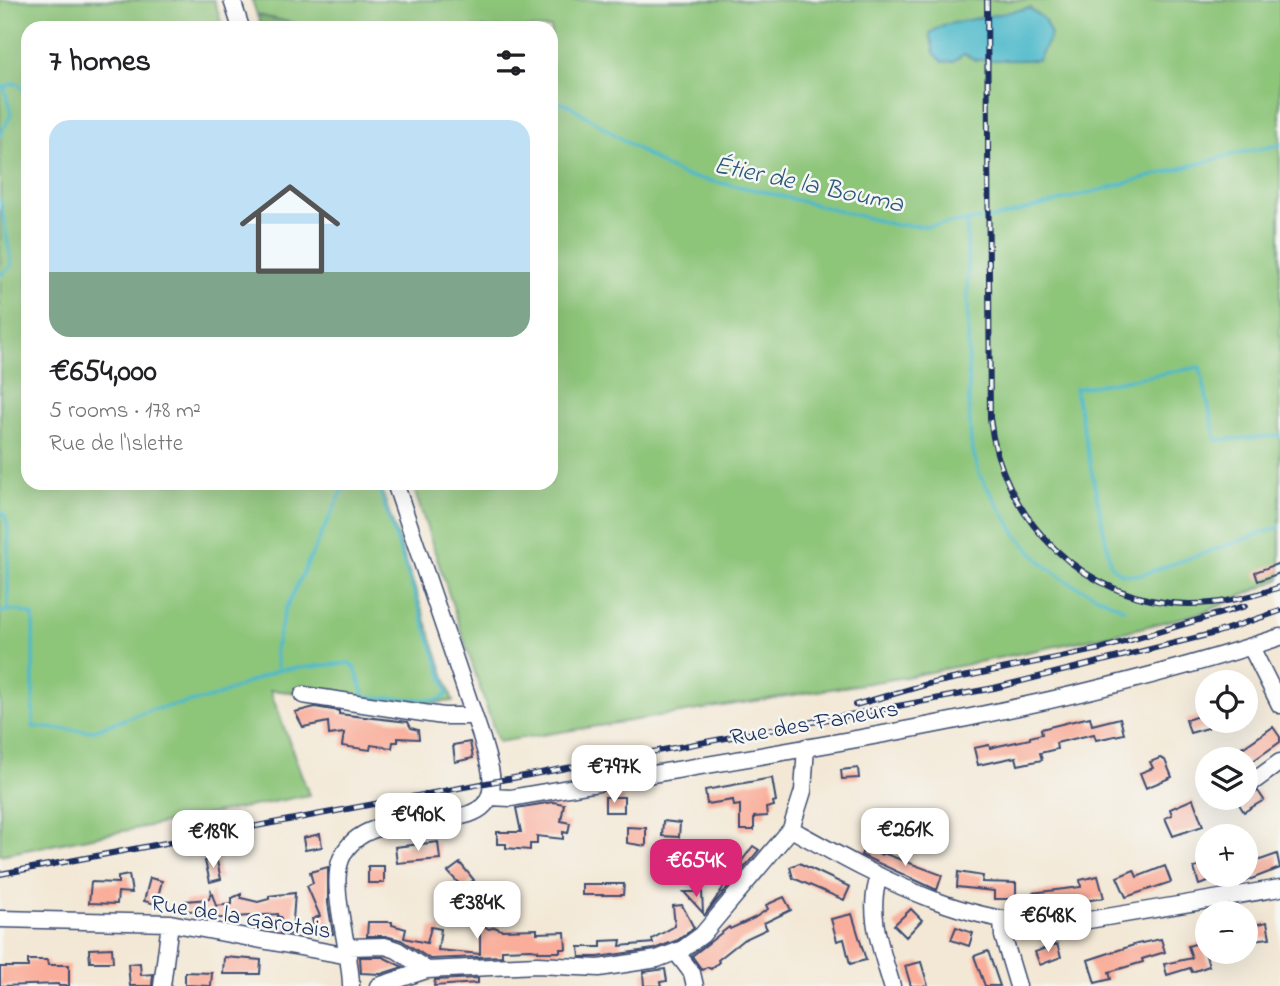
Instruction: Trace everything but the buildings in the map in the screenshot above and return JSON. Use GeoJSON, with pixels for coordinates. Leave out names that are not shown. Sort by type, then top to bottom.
{"type":"FeatureCollection","features":[{"type":"Feature","properties":{"kind":"street"},"geometry":{"type":"LineString","coordinates":[[232,0],[239,21]]}},
{"type":"Feature","properties":{"kind":"street"},"geometry":{"type":"LineString","coordinates":[[351,986],[349,952],[339,899],[337,871],[347,848],[369,830],[473,813],[483,807],[489,797],[491,782],[489,765],[474,716],[397,490]]}},
{"type":"Feature","properties":{"kind":"street","name":"Rue des Faneurs"},"geometry":{"type":"LineString","coordinates":[[489,797],[511,798],[1054,701],[1164,673],[1280,637]]}},
{"type":"Feature","properties":{"kind":"street"},"geometry":{"type":"LineString","coordinates":[[1251,647],[1280,705]]}},
{"type":"Feature","properties":{"kind":"street"},"geometry":{"type":"LineString","coordinates":[[303,695],[443,716],[474,716]]}},
{"type":"Feature","properties":{"kind":"street"},"geometry":{"type":"LineString","coordinates":[[378,986],[427,970],[537,965],[599,968],[631,965],[676,952],[702,935],[718,918],[791,829],[803,790],[806,747]]}},
{"type":"Feature","properties":{"kind":"street"},"geometry":{"type":"LineString","coordinates":[[1258,778],[1280,762]]}},
{"type":"Feature","properties":{"kind":"street"},"geometry":{"type":"LineString","coordinates":[[791,829],[879,877],[923,895],[1002,920],[1052,925],[1280,888]]}},
{"type":"Feature","properties":{"kind":"street"},"geometry":{"type":"LineString","coordinates":[[879,877],[873,895],[878,939],[892,986]]}},
{"type":"Feature","properties":{"kind":"street","name":"Rue de la Garotais"},"geometry":{"type":"LineString","coordinates":[[0,919],[170,923],[349,952],[385,946],[397,950],[427,970]]}},
{"type":"Feature","properties":{"kind":"street"},"geometry":{"type":"LineString","coordinates":[[1002,920],[1003,936],[1018,986]]}},
{"type":"Feature","properties":{"kind":"street"},"geometry":{"type":"LineString","coordinates":[[162,986],[170,923]]}},
{"type":"Feature","properties":{"kind":"street"},"geometry":{"type":"LineString","coordinates":[[676,952],[692,973],[695,986]]}},
{"type":"Feature","properties":{"kind":"green space"},"geometry":{"type":"Polygon","coordinates":[[[0,0],[214,0],[221,21],[21,21],[21,490],[381,490],[453,701],[417,705],[270,690],[309,795],[0,855],[0,0]]]}},
{"type":"Feature","properties":{"kind":"green space"},"geometry":{"type":"Polygon","coordinates":[[[252,0],[1280,0],[1280,579],[1205,612],[1124,632],[906,677],[498,742],[414,490],[558,490],[558,21],[285,21],[257,15],[252,0]],[[1029,8],[995,16],[964,54],[976,60],[1029,8]]]}},
{"type":"Feature","properties":{"kind":"green space"},"geometry":{"type":"Polygon","coordinates":[[[257,15],[285,21],[259,21],[257,15]]]}},
{"type":"Feature","properties":{"kind":"water"},"geometry":{"type":"Polygon","coordinates":[[[1029,8],[1044,19],[1051,35],[1038,60],[976,60],[964,54],[954,61],[943,62],[934,53],[930,33],[943,25],[1029,8]]]}},
{"type":"Feature","properties":{"kind":"waterway","name":"Étier de la Bouma"},"geometry":{"type":"LineString","coordinates":[[0,88],[16,83],[21,87]]}},
{"type":"Feature","properties":{"kind":"waterway"},"geometry":{"type":"LineString","coordinates":[[0,136],[11,114],[4,87]]}},
{"type":"Feature","properties":{"kind":"waterway","name":"Étier de la Bouma"},"geometry":{"type":"LineString","coordinates":[[558,103],[569,105],[664,166],[685,176],[757,190],[895,225],[928,226],[995,218],[1239,153],[1280,145]]}},
{"type":"Feature","properties":{"kind":"waterway"},"geometry":{"type":"LineString","coordinates":[[0,200],[12,265],[0,276]]}},
{"type":"Feature","properties":{"kind":"waterway"},"geometry":{"type":"LineString","coordinates":[[967,221],[969,406],[971,444],[980,476],[1018,537],[1044,565],[1070,583],[1124,609]]}},
{"type":"Feature","properties":{"kind":"waterway"},"geometry":{"type":"LineString","coordinates":[[1280,436],[1216,440],[1200,367],[1075,389],[1111,566],[1122,574],[1140,575],[1280,527]]}},
{"type":"Feature","properties":{"kind":"waterway"},"geometry":{"type":"LineString","coordinates":[[278,670],[275,650],[285,610],[343,490]]}},
{"type":"Feature","properties":{"kind":"waterway"},"geometry":{"type":"LineString","coordinates":[[0,612],[15,610],[33,615],[33,727],[91,731],[150,710],[212,698],[278,670],[350,663],[355,668],[365,697],[439,700],[448,693],[379,490]]}},
{"type":"Feature","properties":{"kind":"waterway"},"geometry":{"type":"LineString","coordinates":[[0,511],[5,516],[8,528],[8,610]]}},
{"type":"Feature","properties":{"kind":"railway"},"geometry":{"type":"LineString","coordinates":[[987,0],[990,418],[997,455],[1011,490],[1031,521],[1055,549],[1084,572],[1117,590],[1153,600],[1191,604],[1236,599],[1280,587]]}},
{"type":"Feature","properties":{"kind":"railway"},"geometry":{"type":"LineString","coordinates":[[855,705],[928,684],[1100,649],[1245,606]]}},
{"type":"Feature","properties":{"kind":"railway"},"geometry":{"type":"LineString","coordinates":[[0,874],[994,688],[1215,633],[1280,611]]}}]}
